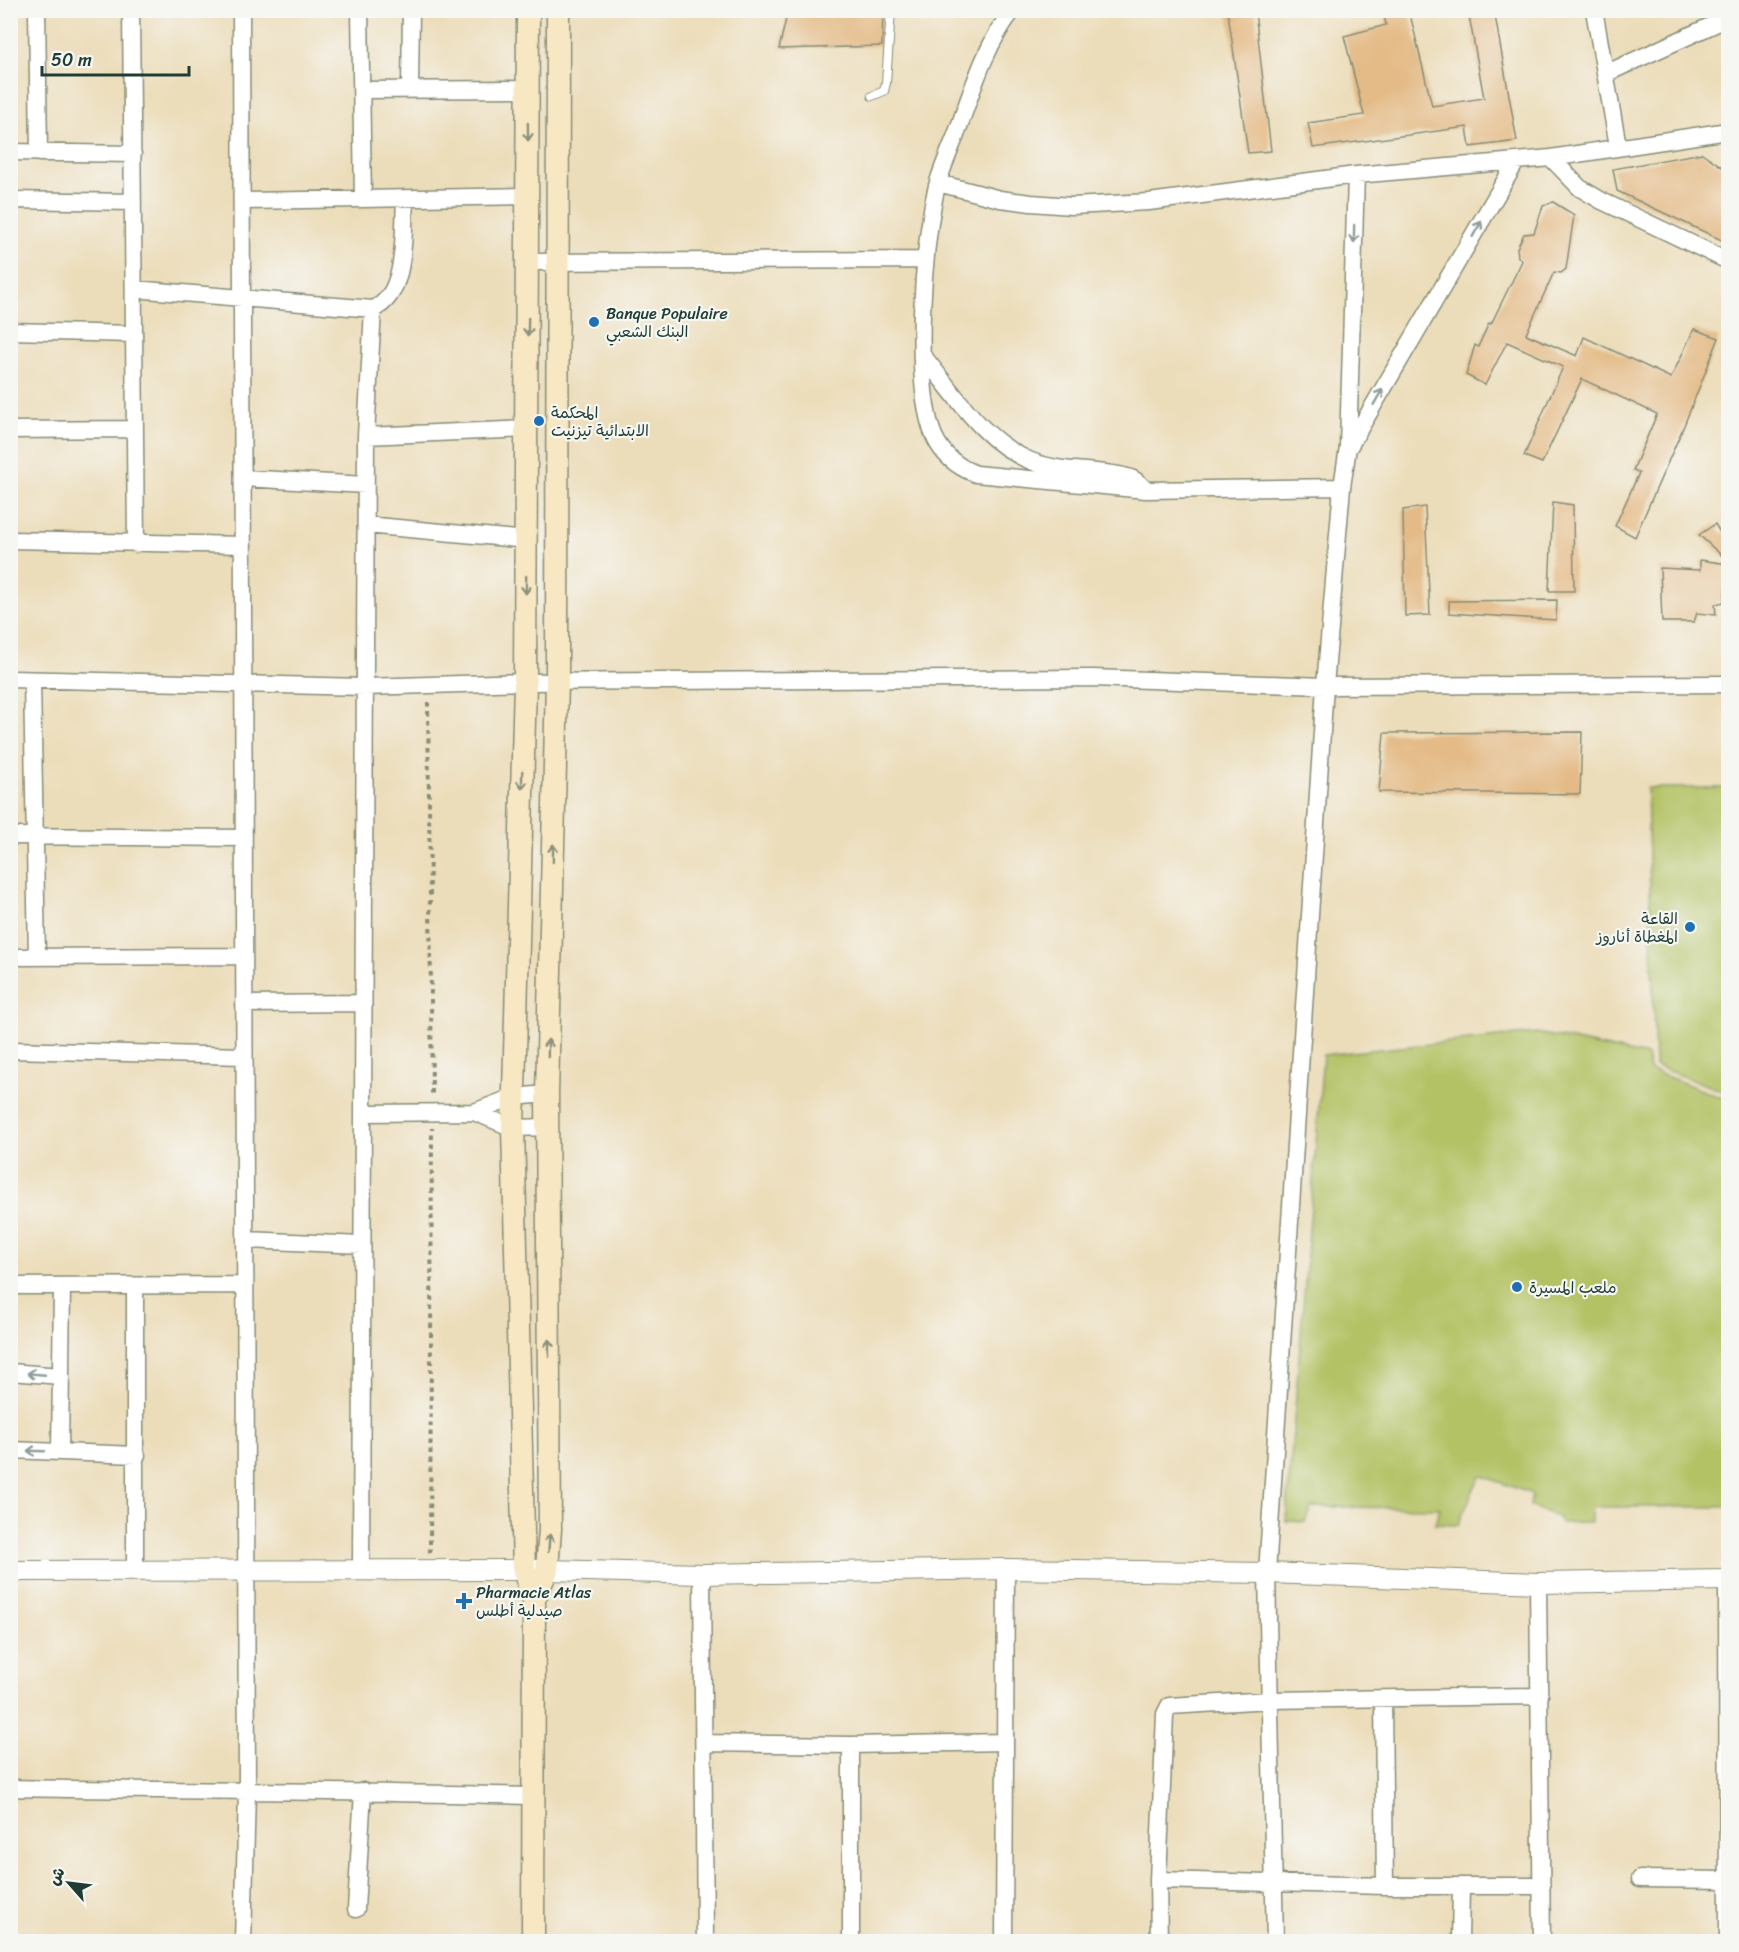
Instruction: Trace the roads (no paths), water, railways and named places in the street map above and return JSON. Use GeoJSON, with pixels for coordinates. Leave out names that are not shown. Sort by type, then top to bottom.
{"type":"FeatureCollection","features":[{"type":"Feature","properties":{"kind":"main road"},"geometry":{"type":"LineString","coordinates":[[528,10],[529,262],[525,682],[513,1128],[524,1571],[534,1599],[533,1941]]}},
{"type":"Feature","properties":{"kind":"main road"},"geometry":{"type":"LineString","coordinates":[[534,1599],[548,1570],[550,1529],[547,1094],[557,682],[558,10]]}},
{"type":"Feature","properties":{"kind":"street"},"geometry":{"type":"LineString","coordinates":[[37,10],[39,153]]}},
{"type":"Feature","properties":{"kind":"street"},"geometry":{"type":"LineString","coordinates":[[131,10],[136,544]]}},
{"type":"Feature","properties":{"kind":"street"},"geometry":{"type":"LineString","coordinates":[[242,10],[247,1792],[243,1941]]}},
{"type":"Feature","properties":{"kind":"street"},"geometry":{"type":"LineString","coordinates":[[360,10],[363,198]]}},
{"type":"Feature","properties":{"kind":"street"},"geometry":{"type":"LineString","coordinates":[[410,90],[411,10]]}},
{"type":"Feature","properties":{"kind":"street"},"geometry":{"type":"LineString","coordinates":[[1013,10],[993,42],[970,95],[938,183],[925,260],[924,392],[934,436],[945,454],[957,467],[976,474],[1146,490],[1342,486]]}},
{"type":"Feature","properties":{"kind":"street"},"geometry":{"type":"LineString","coordinates":[[1593,10],[1618,146]]}},
{"type":"Feature","properties":{"kind":"street"},"geometry":{"type":"LineString","coordinates":[[1605,74],[1728,18]]}},
{"type":"Feature","properties":{"kind":"street"},"geometry":{"type":"LineString","coordinates":[[362,90],[527,89]]}},
{"type":"Feature","properties":{"kind":"street"},"geometry":{"type":"LineString","coordinates":[[938,183],[1000,199],[1071,206],[1149,202],[1356,175],[1516,162],[1618,146],[1727,136]]}},
{"type":"Feature","properties":{"kind":"street"},"geometry":{"type":"LineString","coordinates":[[10,152],[133,154]]}},
{"type":"Feature","properties":{"kind":"street"},"geometry":{"type":"LineString","coordinates":[[1551,158],[1580,188],[1602,201],[1728,261]]}},
{"type":"Feature","properties":{"kind":"street"},"geometry":{"type":"LineString","coordinates":[[1348,447],[1516,162]]}},
{"type":"Feature","properties":{"kind":"street"},"geometry":{"type":"LineString","coordinates":[[1275,1941],[1267,1573],[1325,686],[1342,486],[1348,447],[1356,175]]}},
{"type":"Feature","properties":{"kind":"street"},"geometry":{"type":"LineString","coordinates":[[242,201],[363,198],[405,200],[529,196]]}},
{"type":"Feature","properties":{"kind":"street"},"geometry":{"type":"LineString","coordinates":[[10,200],[133,202]]}},
{"type":"Feature","properties":{"kind":"street"},"geometry":{"type":"LineString","coordinates":[[134,289],[242,296],[374,309],[385,304],[394,288],[401,264],[405,200]]}},
{"type":"Feature","properties":{"kind":"street"},"geometry":{"type":"LineString","coordinates":[[529,262],[925,260]]}},
{"type":"Feature","properties":{"kind":"street"},"geometry":{"type":"LineString","coordinates":[[361,1570],[366,436],[374,309]]}},
{"type":"Feature","properties":{"kind":"street"},"geometry":{"type":"LineString","coordinates":[[10,331],[134,334]]}},
{"type":"Feature","properties":{"kind":"street"},"geometry":{"type":"LineString","coordinates":[[923,356],[977,422],[1003,445],[1030,460],[1059,468],[1131,478],[1146,490]]}},
{"type":"Feature","properties":{"kind":"street"},"geometry":{"type":"LineString","coordinates":[[10,430],[135,429]]}},
{"type":"Feature","properties":{"kind":"street"},"geometry":{"type":"LineString","coordinates":[[366,436],[527,429]]}},
{"type":"Feature","properties":{"kind":"street"},"geometry":{"type":"LineString","coordinates":[[1023,480],[1030,460]]}},
{"type":"Feature","properties":{"kind":"street"},"geometry":{"type":"LineString","coordinates":[[243,478],[366,485]]}},
{"type":"Feature","properties":{"kind":"street"},"geometry":{"type":"LineString","coordinates":[[366,525],[526,540]]}},
{"type":"Feature","properties":{"kind":"street"},"geometry":{"type":"LineString","coordinates":[[10,540],[243,545]]}},
{"type":"Feature","properties":{"kind":"street"},"geometry":{"type":"LineString","coordinates":[[10,679],[365,687],[525,682],[1092,678],[1325,686],[1728,684]]}},
{"type":"Feature","properties":{"kind":"street"},"geometry":{"type":"LineString","coordinates":[[32,680],[37,957]]}},
{"type":"Feature","properties":{"kind":"street"},"geometry":{"type":"LineString","coordinates":[[10,836],[244,838]]}},
{"type":"Feature","properties":{"kind":"street"},"geometry":{"type":"LineString","coordinates":[[10,957],[244,956]]}},
{"type":"Feature","properties":{"kind":"street"},"geometry":{"type":"LineString","coordinates":[[244,1004],[363,1003]]}},
{"type":"Feature","properties":{"kind":"street"},"geometry":{"type":"LineString","coordinates":[[10,1050],[244,1056]]}},
{"type":"Feature","properties":{"kind":"street"},"geometry":{"type":"LineString","coordinates":[[363,1113],[474,1112],[513,1097],[547,1094]]}},
{"type":"Feature","properties":{"kind":"street"},"geometry":{"type":"LineString","coordinates":[[474,1112],[513,1128],[548,1127]]}},
{"type":"Feature","properties":{"kind":"street"},"geometry":{"type":"LineString","coordinates":[[245,1240],[362,1245]]}},
{"type":"Feature","properties":{"kind":"street"},"geometry":{"type":"LineString","coordinates":[[10,1286],[245,1286]]}},
{"type":"Feature","properties":{"kind":"street"},"geometry":{"type":"LineString","coordinates":[[60,1452],[62,1286]]}},
{"type":"Feature","properties":{"kind":"street"},"geometry":{"type":"LineString","coordinates":[[135,1286],[137,1455],[135,1571]]}},
{"type":"Feature","properties":{"kind":"street"},"geometry":{"type":"LineString","coordinates":[[10,1372],[61,1376]]}},
{"type":"Feature","properties":{"kind":"street"},"geometry":{"type":"LineString","coordinates":[[10,1450],[137,1455]]}},
{"type":"Feature","properties":{"kind":"street"},"geometry":{"type":"LineString","coordinates":[[1004,1941],[1006,1569]]}},
{"type":"Feature","properties":{"kind":"street"},"geometry":{"type":"LineString","coordinates":[[10,1571],[548,1570],[702,1574],[1006,1569],[1267,1573],[1538,1583],[1728,1580],[1728,1941]]}},
{"type":"Feature","properties":{"kind":"street"},"geometry":{"type":"LineString","coordinates":[[702,1574],[705,1941]]}},
{"type":"Feature","properties":{"kind":"street"},"geometry":{"type":"LineString","coordinates":[[1538,1583],[1542,1941]]}},
{"type":"Feature","properties":{"kind":"street"},"geometry":{"type":"LineString","coordinates":[[1159,1941],[1158,1880],[1167,1708],[1270,1700],[1539,1696]]}},
{"type":"Feature","properties":{"kind":"street"},"geometry":{"type":"LineString","coordinates":[[1383,1700],[1385,1886]]}},
{"type":"Feature","properties":{"kind":"street"},"geometry":{"type":"LineString","coordinates":[[704,1743],[851,1745],[1005,1742]]}},
{"type":"Feature","properties":{"kind":"street"},"geometry":{"type":"LineString","coordinates":[[851,1745],[851,1941]]}},
{"type":"Feature","properties":{"kind":"street"},"geometry":{"type":"LineString","coordinates":[[10,1788],[247,1792],[363,1791],[534,1796]]}},
{"type":"Feature","properties":{"kind":"street"},"geometry":{"type":"LineString","coordinates":[[356,1909],[363,1791]]}},
{"type":"Feature","properties":{"kind":"street"},"geometry":{"type":"LineString","coordinates":[[1640,1879],[1728,1880]]}},
{"type":"Feature","properties":{"kind":"street"},"geometry":{"type":"LineString","coordinates":[[1158,1880],[1275,1881],[1385,1886],[1542,1886]]}},
{"type":"Feature","properties":{"kind":"street"},"geometry":{"type":"LineString","coordinates":[[1460,1941],[1461,1886]]}},
{"type":"Feature","properties":{"kind":"lane"},"geometry":{"type":"LineString","coordinates":[[872,96],[884,91],[886,84],[891,10]]}},
{"type":"Feature","properties":{"kind":"place","name":"Banque Populaire البنك الشعبي"},"geometry":{"type":"Point","coordinates":[594,322]}},
{"type":"Feature","properties":{"kind":"place","name":"المحكمة الابتدائية تيزنيت"},"geometry":{"type":"Point","coordinates":[539,421]}},
{"type":"Feature","properties":{"kind":"place","name":"القاعة المغطاة أناروز"},"geometry":{"type":"Point","coordinates":[1690,927]}},
{"type":"Feature","properties":{"kind":"place","name":"ملعب المسيرة"},"geometry":{"type":"Point","coordinates":[1517,1287]}},
{"type":"Feature","properties":{"kind":"place","name":"Pharmacie Atlas صيدلية أطلس"},"geometry":{"type":"Point","coordinates":[464,1601]}}]}
